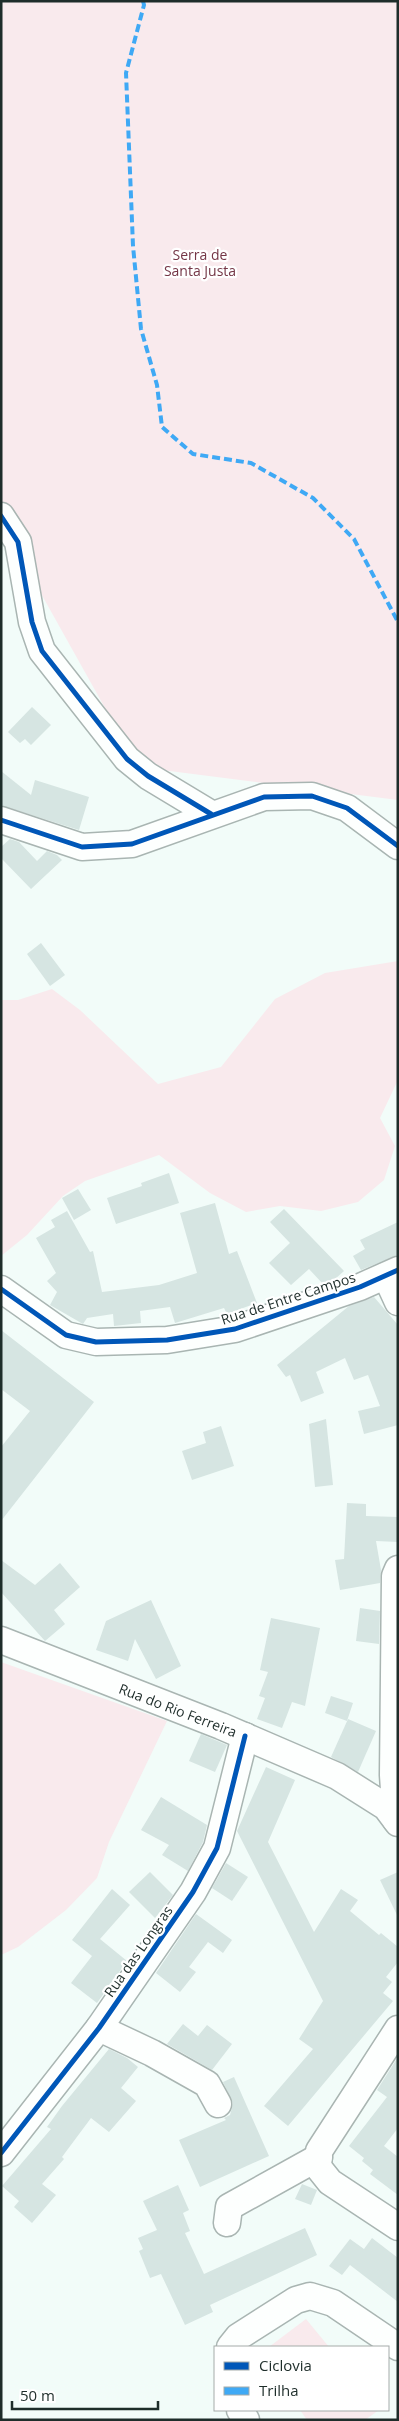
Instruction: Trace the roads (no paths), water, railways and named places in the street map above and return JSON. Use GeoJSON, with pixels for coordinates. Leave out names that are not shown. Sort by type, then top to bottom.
{"type":"FeatureCollection","features":[{"type":"Feature","properties":{"kind":"street"},"geometry":{"type":"LineString","coordinates":[[1,516],[18,542],[32,622],[42,651],[127,759],[148,776],[211,814]]}},
{"type":"Feature","properties":{"kind":"street"},"geometry":{"type":"LineString","coordinates":[[1,820],[82,847],[132,844],[211,814],[264,797],[312,796],[348,808],[398,846]]}},
{"type":"Feature","properties":{"kind":"street"},"geometry":{"type":"LineString","coordinates":[[392,1273],[398,1302]]}},
{"type":"Feature","properties":{"kind":"street","name":"Rua de Entre Campos"},"geometry":{"type":"LineString","coordinates":[[1,1289],[66,1335],[96,1342],[167,1340],[235,1329],[392,1273]]}},
{"type":"Feature","properties":{"kind":"street"},"geometry":{"type":"LineString","coordinates":[[397,1821],[393,1775],[395,1576],[398,1569]]}},
{"type":"Feature","properties":{"kind":"street","name":"Rua do Rio Ferreira"},"geometry":{"type":"LineString","coordinates":[[1,1640],[245,1736],[337,1776],[386,1807],[397,1821]]}},
{"type":"Feature","properties":{"kind":"street","name":"Rua das Longras"},"geometry":{"type":"LineString","coordinates":[[1,2153],[99,2028],[192,1892],[217,1848],[245,1736]]}},
{"type":"Feature","properties":{"kind":"street"},"geometry":{"type":"LineString","coordinates":[[99,2028],[152,2053],[207,2084],[218,2104]]}},
{"type":"Feature","properties":{"kind":"street"},"geometry":{"type":"LineString","coordinates":[[398,2029],[319,2150],[318,2157],[318,2167],[330,2182],[398,2227]]}},
{"type":"Feature","properties":{"kind":"street"},"geometry":{"type":"LineString","coordinates":[[226,2223],[229,2207],[318,2157]]}},
{"type":"Feature","properties":{"kind":"street"},"geometry":{"type":"LineString","coordinates":[[231,2346],[238,2337],[296,2300],[310,2296],[333,2303],[398,2347]]}},
{"type":"Feature","properties":{"kind":"park label","name":"Serra de Santa Justa"},"geometry":{"type":"Point","coordinates":[200,262]}}]}
